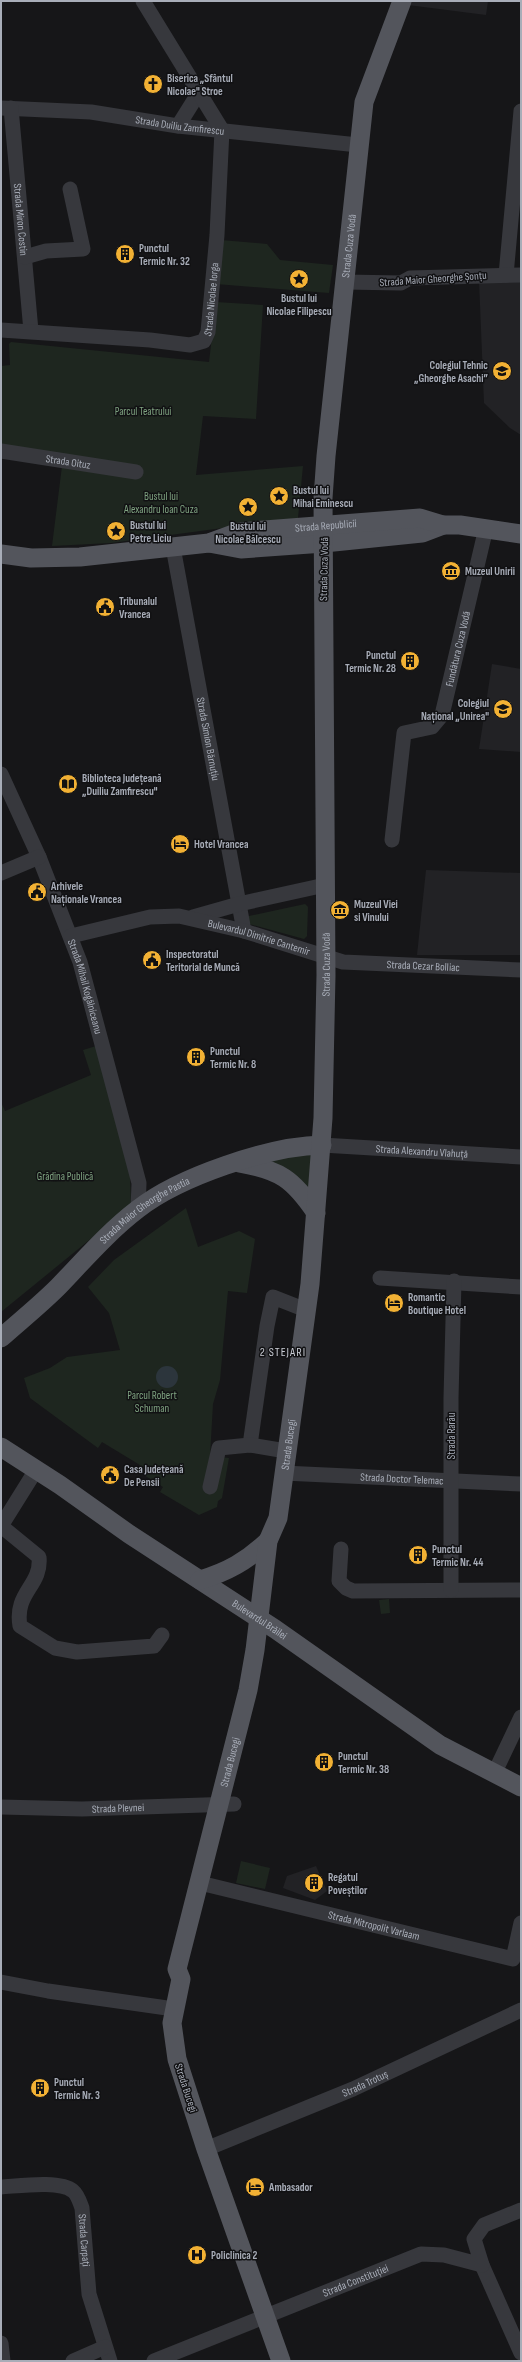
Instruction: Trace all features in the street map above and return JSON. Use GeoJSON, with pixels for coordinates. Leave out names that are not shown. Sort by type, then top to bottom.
{"type":"FeatureCollection","features":[{"type":"Feature","properties":{"kind":"main road","name":"Strada Cuza Vodă"},"geometry":{"type":"LineString","coordinates":[[322,1145],[325,957],[323,498],[332,391],[345,282],[358,145],[364,102],[402,1]]}},
{"type":"Feature","properties":{"kind":"main road","name":"Strada Republicii"},"geometry":{"type":"LineString","coordinates":[[1,554],[30,558],[58,558],[209,543],[239,532],[324,524],[420,518],[443,525],[486,528],[521,534]]}},
{"type":"Feature","properties":{"kind":"main road","name":"Strada Republicii"},"geometry":{"type":"LineString","coordinates":[[209,543],[241,549],[324,543],[422,533],[443,525]]}},
{"type":"Feature","properties":{"kind":"main road","name":"Strada Maior Gheorghe Pastia"},"geometry":{"type":"LineString","coordinates":[[1,1338],[56,1289],[138,1209],[168,1191],[235,1163],[286,1148],[322,1145]]}},
{"type":"Feature","properties":{"kind":"main road","name":"Strada Bucegi"},"geometry":{"type":"LineString","coordinates":[[282,2361],[265,2318],[206,2148],[177,2059],[172,2024],[181,1979],[177,1969],[200,1883],[226,1803],[248,1690],[268,1541],[278,1518],[306,1310],[322,1145]]}},
{"type":"Feature","properties":{"kind":"main road"},"geometry":{"type":"LineString","coordinates":[[235,1163],[265,1167],[280,1174],[303,1194],[316,1214]]}},
{"type":"Feature","properties":{"kind":"main road","name":"Bulevardul Brăilei"},"geometry":{"type":"LineString","coordinates":[[1,1448],[258,1618],[440,1745],[521,1787]]}},
{"type":"Feature","properties":{"kind":"main road"},"geometry":{"type":"LineString","coordinates":[[200,1580],[237,1566],[254,1555],[268,1541]]}},
{"type":"Feature","properties":{"kind":"street"},"geometry":{"type":"LineString","coordinates":[[143,1],[198,94],[222,130]]}},
{"type":"Feature","properties":{"kind":"street"},"geometry":{"type":"LineString","coordinates":[[178,126],[198,94]]}},
{"type":"Feature","properties":{"kind":"street","name":"Strada Duiliu Zamfirescu"},"geometry":{"type":"LineString","coordinates":[[6,108],[91,112],[178,126],[358,145]]}},
{"type":"Feature","properties":{"kind":"street","name":"Strada Miron Costin"},"geometry":{"type":"LineString","coordinates":[[6,108],[25,257],[31,331]]}},
{"type":"Feature","properties":{"kind":"street"},"geometry":{"type":"LineString","coordinates":[[506,275],[521,111]]}},
{"type":"Feature","properties":{"kind":"street","name":"Strada Nicolae Iorga"},"geometry":{"type":"LineString","coordinates":[[31,331],[150,340],[190,345],[204,341],[208,332],[215,257],[222,130]]}},
{"type":"Feature","properties":{"kind":"street"},"geometry":{"type":"LineString","coordinates":[[25,257],[46,251],[83,249],[70,189]]}},
{"type":"Feature","properties":{"kind":"street","name":"Strada Maior Gheorghe Șonțu"},"geometry":{"type":"LineString","coordinates":[[345,282],[401,283],[410,278],[521,275]]}},
{"type":"Feature","properties":{"kind":"street"},"geometry":{"type":"LineString","coordinates":[[1,330],[31,331]]}},
{"type":"Feature","properties":{"kind":"street","name":"Strada Oituz"},"geometry":{"type":"LineString","coordinates":[[1,451],[136,472]]}},
{"type":"Feature","properties":{"kind":"street","name":"Fundătura Cuza Vodă"},"geometry":{"type":"LineString","coordinates":[[392,840],[404,733],[432,727],[442,714],[486,528]]}},
{"type":"Feature","properties":{"kind":"street","name":"Strada Simion Bărnuțiu"},"geometry":{"type":"LineString","coordinates":[[173,547],[244,930]]}},
{"type":"Feature","properties":{"kind":"street","name":"Strada Mihail Kogălniceanu"},"geometry":{"type":"LineString","coordinates":[[1,774],[39,858],[71,936],[98,1027],[139,1183],[138,1209]]}},
{"type":"Feature","properties":{"kind":"street"},"geometry":{"type":"LineString","coordinates":[[1,873],[39,858]]}},
{"type":"Feature","properties":{"kind":"street","name":"Bulevardul Dimitrie Cantemir"},"geometry":{"type":"LineString","coordinates":[[192,918],[239,904],[325,885]]}},
{"type":"Feature","properties":{"kind":"street","name":"Bulevardul Dimitrie Cantemir"},"geometry":{"type":"LineString","coordinates":[[71,936],[150,917],[192,918],[244,930],[325,957]]}},
{"type":"Feature","properties":{"kind":"street","name":"Strada Cezar Bolliac"},"geometry":{"type":"LineString","coordinates":[[325,957],[343,962],[521,970]]}},
{"type":"Feature","properties":{"kind":"street","name":"Strada Alexandru Vlahuță"},"geometry":{"type":"LineString","coordinates":[[322,1145],[521,1157]]}},
{"type":"Feature","properties":{"kind":"street"},"geometry":{"type":"LineString","coordinates":[[380,1278],[454,1281],[521,1287]]}},
{"type":"Feature","properties":{"kind":"street","name":"Strada Rarău"},"geometry":{"type":"LineString","coordinates":[[451,1590],[454,1281]]}},
{"type":"Feature","properties":{"kind":"street"},"geometry":{"type":"LineString","coordinates":[[250,1446],[267,1326],[273,1297],[306,1310]]}},
{"type":"Feature","properties":{"kind":"street"},"geometry":{"type":"LineString","coordinates":[[210,1487],[219,1448],[250,1446],[286,1451]]}},
{"type":"Feature","properties":{"kind":"street"},"geometry":{"type":"LineString","coordinates":[[36,1470],[1,1526],[5,1538],[39,1557],[40,1569],[37,1578],[25,1592],[21,1606],[19,1618],[20,1626],[55,1648],[77,1652],[154,1646],[162,1635]]}},
{"type":"Feature","properties":{"kind":"street","name":"Strada Doctor Telemac"},"geometry":{"type":"LineString","coordinates":[[283,1473],[342,1477],[451,1479],[521,1484]]}},
{"type":"Feature","properties":{"kind":"street"},"geometry":{"type":"LineString","coordinates":[[342,1549],[339,1581],[346,1588],[368,1592],[521,1590]]}},
{"type":"Feature","properties":{"kind":"street"},"geometry":{"type":"LineString","coordinates":[[494,1774],[521,1717]]}},
{"type":"Feature","properties":{"kind":"street","name":"Strada Plevnei"},"geometry":{"type":"LineString","coordinates":[[1,1807],[82,1809],[226,1803]]}},
{"type":"Feature","properties":{"kind":"street","name":"Strada Mitropolit Varlaam"},"geometry":{"type":"LineString","coordinates":[[200,1883],[513,1959],[521,1923]]}},
{"type":"Feature","properties":{"kind":"street"},"geometry":{"type":"LineString","coordinates":[[1,1982],[48,1991],[174,2009]]}},
{"type":"Feature","properties":{"kind":"street","name":"Strada Trotuș"},"geometry":{"type":"LineString","coordinates":[[206,2148],[352,2089],[521,2010]]}},
{"type":"Feature","properties":{"kind":"street","name":"Strada Carpați"},"geometry":{"type":"LineString","coordinates":[[1,2187],[60,2185],[73,2191],[78,2198],[82,2208],[89,2294],[108,2354]]}},
{"type":"Feature","properties":{"kind":"street"},"geometry":{"type":"LineString","coordinates":[[521,2210],[484,2226],[474,2239],[482,2265],[521,2353]]}},
{"type":"Feature","properties":{"kind":"street","name":"Strada Constituției"},"geometry":{"type":"LineString","coordinates":[[154,2361],[265,2318],[421,2254],[444,2255],[482,2265]]}},
{"type":"Feature","properties":{"kind":"street"},"geometry":{"type":"LineString","coordinates":[[1,2344],[3,2361]]}},
{"type":"Feature","properties":{"kind":"street"},"geometry":{"type":"LineString","coordinates":[[73,2361],[108,2354]]}},
{"type":"Feature","properties":{"kind":"shaded area"},"geometry":{"type":"Polygon","coordinates":[[[410,1],[488,1],[486,15],[408,5],[410,1]]]}},
{"type":"Feature","properties":{"kind":"shaded area","name":"Colegiul Tehnic „Gheorghe Asachi”"},"geometry":{"type":"Polygon","coordinates":[[[479,280],[521,281],[521,435],[510,428],[484,403],[479,280]]]}},
{"type":"Feature","properties":{"kind":"shaded area","name":"Colegiul Național „Unirea\""},"geometry":{"type":"Polygon","coordinates":[[[492,664],[521,669],[521,752],[479,749],[492,664]]]}},
{"type":"Feature","properties":{"kind":"shaded area"},"geometry":{"type":"Polygon","coordinates":[[[426,870],[521,873],[521,955],[417,955],[426,870]]]}},
{"type":"Feature","properties":{"kind":"shaded area"},"geometry":{"type":"Polygon","coordinates":[[[167,1366],[175,1369],[178,1377],[175,1385],[167,1388],[159,1385],[156,1377],[159,1369],[167,1366]]]}},
{"type":"Feature","properties":{"kind":"shaded area"},"geometry":{"type":"Polygon","coordinates":[[[316,1866],[327,1891],[315,1900],[283,1888],[287,1876],[316,1866]]]}},
{"type":"Feature","properties":{"kind":"green space"},"geometry":{"type":"Polygon","coordinates":[[[221,240],[267,244],[280,260],[333,265],[329,293],[216,284],[221,240]]]}},
{"type":"Feature","properties":{"kind":"green space"},"geometry":{"type":"Polygon","coordinates":[[[216,302],[263,305],[256,419],[203,416],[196,475],[303,466],[298,518],[111,543],[52,546],[62,466],[142,474],[142,467],[1,445],[1,366],[10,365],[9,344],[11,342],[209,362],[216,302]]]}},
{"type":"Feature","properties":{"kind":"green space"},"geometry":{"type":"Polygon","coordinates":[[[305,904],[308,907],[307,936],[304,939],[249,924],[249,916],[305,904]]]}},
{"type":"Feature","properties":{"kind":"green space","name":"Grădina Publică"},"geometry":{"type":"Polygon","coordinates":[[[96,1046],[130,1172],[131,1206],[1,1312],[1,1102],[5,1111],[91,1075],[83,1050],[96,1046]]]}},
{"type":"Feature","properties":{"kind":"green space"},"geometry":{"type":"Polygon","coordinates":[[[322,1145],[316,1213],[265,1167],[268,1151],[322,1145]]]}},
{"type":"Feature","properties":{"kind":"green space","name":"Parcul Robert Schuman"},"geometry":{"type":"Polygon","coordinates":[[[186,1208],[198,1247],[239,1231],[255,1239],[247,1293],[228,1291],[220,1380],[213,1404],[210,1456],[229,1458],[222,1498],[218,1501],[217,1507],[199,1515],[160,1492],[163,1487],[136,1470],[140,1465],[102,1442],[98,1448],[30,1398],[24,1378],[50,1368],[67,1357],[120,1350],[109,1313],[88,1287],[114,1260],[186,1208]]]}},
{"type":"Feature","properties":{"kind":"green space"},"geometry":{"type":"Polygon","coordinates":[[[389,1599],[390,1613],[381,1614],[379,1600],[389,1599]]]}},
{"type":"Feature","properties":{"kind":"green space"},"geometry":{"type":"Polygon","coordinates":[[[241,1861],[270,1868],[265,1889],[236,1883],[241,1861]]]}},
{"type":"Feature","properties":{"kind":"place","name":"Biserica „Sfântul Nicolae\" Stroe"},"geometry":{"type":"Point","coordinates":[153,84]}},
{"type":"Feature","properties":{"kind":"place","name":"Punctul Termic Nr. 32"},"geometry":{"type":"Point","coordinates":[125,254]}},
{"type":"Feature","properties":{"kind":"place","name":"Bustul lui Nicolae Filipescu"},"geometry":{"type":"Point","coordinates":[299,279]}},
{"type":"Feature","properties":{"kind":"place","name":"Colegiul Tehnic „Gheorghe Asachi”"},"geometry":{"type":"Point","coordinates":[502,371]}},
{"type":"Feature","properties":{"kind":"place","name":"Bustul lui Mihai Eminescu"},"geometry":{"type":"Point","coordinates":[279,496]}},
{"type":"Feature","properties":{"kind":"place","name":"Bustul lui Nicolae Bălcescu"},"geometry":{"type":"Point","coordinates":[248,507]}},
{"type":"Feature","properties":{"kind":"place","name":"Bustul lui Petre Liciu"},"geometry":{"type":"Point","coordinates":[116,531]}},
{"type":"Feature","properties":{"kind":"place","name":"Muzeul Unirii"},"geometry":{"type":"Point","coordinates":[451,571]}},
{"type":"Feature","properties":{"kind":"place","name":"Tribunalul Vrancea"},"geometry":{"type":"Point","coordinates":[105,607]}},
{"type":"Feature","properties":{"kind":"place","name":"Punctul Termic Nr. 28"},"geometry":{"type":"Point","coordinates":[410,661]}},
{"type":"Feature","properties":{"kind":"place","name":"Colegiul Național „Unirea\""},"geometry":{"type":"Point","coordinates":[503,709]}},
{"type":"Feature","properties":{"kind":"place","name":"Biblioteca Județeană „Duiliu Zamfirescu\""},"geometry":{"type":"Point","coordinates":[68,784]}},
{"type":"Feature","properties":{"kind":"place","name":"Hotel Vrancea"},"geometry":{"type":"Point","coordinates":[180,844]}},
{"type":"Feature","properties":{"kind":"place","name":"Arhivele Naționale Vrancea"},"geometry":{"type":"Point","coordinates":[37,892]}},
{"type":"Feature","properties":{"kind":"place","name":"Muzeul Viei si Vinului"},"geometry":{"type":"Point","coordinates":[340,910]}},
{"type":"Feature","properties":{"kind":"place","name":"Inspectoratul Teritorial de Muncă"},"geometry":{"type":"Point","coordinates":[152,960]}},
{"type":"Feature","properties":{"kind":"place","name":"Punctul Termic Nr. 8"},"geometry":{"type":"Point","coordinates":[196,1057]}},
{"type":"Feature","properties":{"kind":"place","name":"Romantic Boutique Hotel"},"geometry":{"type":"Point","coordinates":[394,1303]}},
{"type":"Feature","properties":{"kind":"place","name":"Casa Județeană De Pensii"},"geometry":{"type":"Point","coordinates":[110,1475]}},
{"type":"Feature","properties":{"kind":"place","name":"Punctul Termic Nr. 44"},"geometry":{"type":"Point","coordinates":[418,1555]}},
{"type":"Feature","properties":{"kind":"place","name":"Punctul Termic Nr. 38"},"geometry":{"type":"Point","coordinates":[324,1762]}},
{"type":"Feature","properties":{"kind":"place","name":"Regatul Poveștilor"},"geometry":{"type":"Point","coordinates":[314,1883]}},
{"type":"Feature","properties":{"kind":"place","name":"Punctul Termic Nr. 3"},"geometry":{"type":"Point","coordinates":[40,2088]}},
{"type":"Feature","properties":{"kind":"place","name":"Ambasador"},"geometry":{"type":"Point","coordinates":[255,2187]}},
{"type":"Feature","properties":{"kind":"place","name":"Policlinica 2"},"geometry":{"type":"Point","coordinates":[197,2255]}},
{"type":"Feature","properties":{"kind":"district","name":"2 STEJARI"},"geometry":{"type":"Point","coordinates":[283,1352]}},
{"type":"Feature","properties":{"kind":"park label","name":"Parcul Teatrului"},"geometry":{"type":"Point","coordinates":[143,411]}},
{"type":"Feature","properties":{"kind":"park label","name":"Bustul lui Alexandru Ioan Cuza"},"geometry":{"type":"Point","coordinates":[161,502]}}]}
